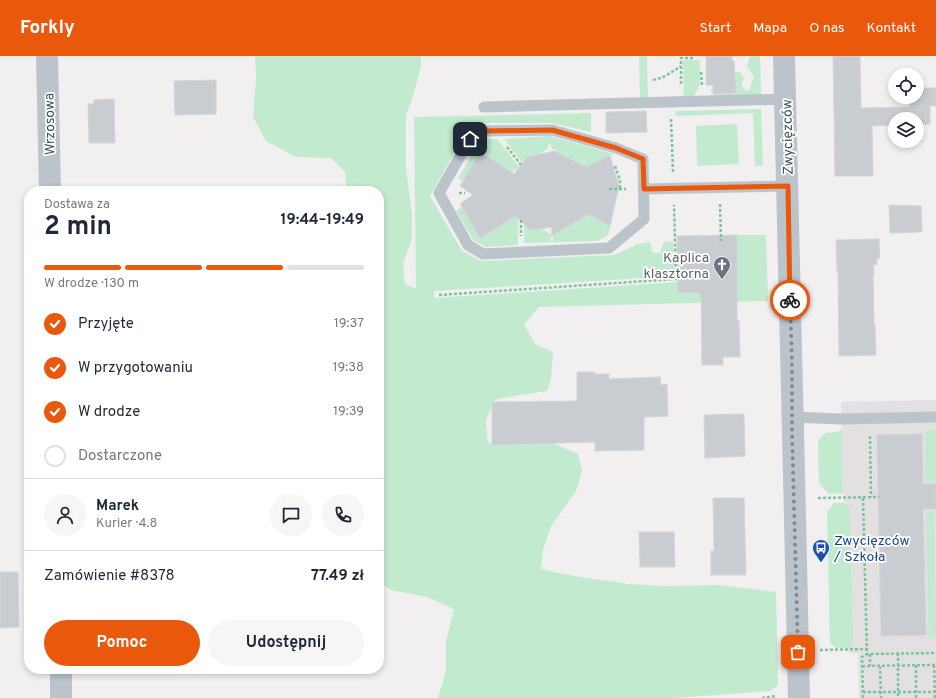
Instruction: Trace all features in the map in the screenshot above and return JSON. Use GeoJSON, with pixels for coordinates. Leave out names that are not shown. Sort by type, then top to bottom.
{"type":"FeatureCollection","features":[{"type":"Feature","properties":{"kind":"street","name":"Wrzosowa"},"geometry":{"type":"LineString","coordinates":[[47,56],[50,186]]}},
{"type":"Feature","properties":{"kind":"street","name":"Zwycięzców"},"geometry":{"type":"LineString","coordinates":[[784,56],[799,698]]}},
{"type":"Feature","properties":{"kind":"street"},"geometry":{"type":"LineString","coordinates":[[61,674],[61,698]]}},
{"type":"Feature","properties":{"kind":"lane"},"geometry":{"type":"LineString","coordinates":[[484,107],[786,99]]}},
{"type":"Feature","properties":{"kind":"lane"},"geometry":{"type":"LineString","coordinates":[[552,130],[616,148],[643,159],[644,189],[644,219],[609,248],[484,254],[468,245],[439,193],[470,139],[482,131],[552,130]]}},
{"type":"Feature","properties":{"kind":"lane"},"geometry":{"type":"LineString","coordinates":[[644,189],[788,186]]}},
{"type":"Feature","properties":{"kind":"lane"},"geometry":{"type":"LineString","coordinates":[[792,417],[936,417]]}},
{"type":"Feature","properties":{"kind":"path"},"geometry":{"type":"LineString","coordinates":[[681,102],[681,58],[693,58],[693,56]]}},
{"type":"Feature","properties":{"kind":"path"},"geometry":{"type":"LineString","coordinates":[[653,80],[665,76],[681,66]]}},
{"type":"Feature","properties":{"kind":"path"},"geometry":{"type":"LineString","coordinates":[[439,295],[676,279],[671,119]]}},
{"type":"Feature","properties":{"kind":"path"},"geometry":{"type":"LineString","coordinates":[[615,166],[620,180],[620,189]]}},
{"type":"Feature","properties":{"kind":"path"},"geometry":{"type":"LineString","coordinates":[[720,187],[721,241]]}},
{"type":"Feature","properties":{"kind":"path"},"geometry":{"type":"LineString","coordinates":[[609,189],[627,189]]}},
{"type":"Feature","properties":{"kind":"path"},"geometry":{"type":"LineString","coordinates":[[870,436],[871,497]]}},
{"type":"Feature","properties":{"kind":"path"},"geometry":{"type":"LineString","coordinates":[[818,498],[879,497]]}},
{"type":"Feature","properties":{"kind":"path"},"geometry":{"type":"LineString","coordinates":[[863,498],[867,649],[870,666]]}},
{"type":"Feature","properties":{"kind":"path"},"geometry":{"type":"LineString","coordinates":[[816,650],[867,649]]}},
{"type":"Feature","properties":{"kind":"path"},"geometry":{"type":"LineString","coordinates":[[898,653],[898,698]]}},
{"type":"Feature","properties":{"kind":"path"},"geometry":{"type":"LineString","coordinates":[[863,698],[862,657],[869,654],[936,653]]}},
{"type":"Feature","properties":{"kind":"path"},"geometry":{"type":"LineString","coordinates":[[862,666],[935,665],[935,698]]}},
{"type":"Feature","properties":{"kind":"path"},"geometry":{"type":"LineString","coordinates":[[880,666],[881,698]]}},
{"type":"Feature","properties":{"kind":"path"},"geometry":{"type":"LineString","coordinates":[[916,666],[916,698]]}},
{"type":"Feature","properties":{"kind":"path"},"geometry":{"type":"LineString","coordinates":[[863,692],[935,692]]}},
{"type":"Feature","properties":{"kind":"shaded area"},"geometry":{"type":"Polygon","coordinates":[[[936,400],[936,698],[859,698],[858,654],[848,652],[841,402],[936,400]]]}},
{"type":"Feature","properties":{"kind":"green space"},"geometry":{"type":"Polygon","coordinates":[[[255,56],[421,56],[421,67],[406,115],[406,169],[412,214],[412,240],[403,263],[405,284],[416,289],[414,117],[591,113],[591,132],[552,123],[479,123],[466,132],[430,196],[462,251],[480,261],[614,255],[638,244],[650,242],[653,253],[660,253],[664,242],[673,241],[674,276],[434,291],[434,298],[678,282],[678,293],[737,292],[737,235],[766,235],[768,301],[539,307],[524,325],[535,344],[553,352],[551,380],[547,391],[494,400],[486,421],[488,443],[512,445],[550,442],[578,454],[582,471],[576,491],[551,526],[543,550],[541,569],[574,576],[628,584],[665,586],[719,585],[776,592],[778,685],[770,691],[675,698],[438,698],[446,671],[446,642],[454,609],[427,597],[391,590],[384,585],[384,186],[346,186],[345,172],[331,158],[296,157],[266,141],[253,117],[256,79],[255,56]]]}},
{"type":"Feature","properties":{"kind":"green space"},"geometry":{"type":"Polygon","coordinates":[[[639,56],[647,56],[648,98],[640,98],[639,56]]]}},
{"type":"Feature","properties":{"kind":"green space"},"geometry":{"type":"Polygon","coordinates":[[[750,56],[760,56],[761,96],[714,96],[710,90],[713,88],[713,94],[736,94],[736,84],[732,84],[732,72],[739,72],[742,74],[744,79],[742,87],[746,91],[750,90],[754,77],[747,66],[750,56]]]}},
{"type":"Feature","properties":{"kind":"green space"},"geometry":{"type":"Polygon","coordinates":[[[683,60],[700,60],[700,85],[694,97],[684,97],[683,60]]]}},
{"type":"Feature","properties":{"kind":"green space"},"geometry":{"type":"Polygon","coordinates":[[[761,109],[763,166],[755,166],[753,113],[676,116],[675,111],[761,109]]]}},
{"type":"Feature","properties":{"kind":"green space"},"geometry":{"type":"Polygon","coordinates":[[[737,124],[739,164],[697,166],[696,126],[737,124]]]}},
{"type":"Feature","properties":{"kind":"green space"},"geometry":{"type":"Polygon","coordinates":[[[550,136],[614,154],[586,167],[551,148],[551,144],[549,143],[548,148],[536,157],[528,157],[523,164],[504,139],[550,136]]]}},
{"type":"Feature","properties":{"kind":"green space"},"geometry":{"type":"Polygon","coordinates":[[[482,139],[497,139],[519,167],[512,172],[481,152],[463,181],[458,178],[482,139]]]}},
{"type":"Feature","properties":{"kind":"green space"},"geometry":{"type":"Polygon","coordinates":[[[462,207],[480,238],[516,216],[518,218],[518,245],[486,247],[473,240],[456,211],[462,207]]]}},
{"type":"Feature","properties":{"kind":"green space"},"geometry":{"type":"Polygon","coordinates":[[[589,214],[610,226],[608,235],[598,241],[524,243],[524,222],[526,226],[532,230],[539,227],[551,235],[551,241],[553,241],[553,235],[589,214]]]}},
{"type":"Feature","properties":{"kind":"green space"},"geometry":{"type":"Polygon","coordinates":[[[842,429],[843,493],[829,494],[819,483],[818,441],[825,433],[837,432],[842,429]]]}},
{"type":"Feature","properties":{"kind":"green space"},"geometry":{"type":"Polygon","coordinates":[[[925,430],[936,430],[936,482],[925,482],[925,430]]]}},
{"type":"Feature","properties":{"kind":"green space"},"geometry":{"type":"Polygon","coordinates":[[[834,503],[844,503],[850,509],[853,645],[848,648],[836,648],[830,643],[827,512],[834,503]]]}},
{"type":"Feature","properties":{"kind":"green space"},"geometry":{"type":"Polygon","coordinates":[[[926,511],[934,511],[936,638],[929,638],[926,511]]]}},
{"type":"Feature","properties":{"kind":"building"},"geometry":{"type":"Polygon","coordinates":[[[706,56],[732,56],[732,61],[734,61],[736,93],[713,94],[713,85],[706,85],[706,56]]]}},
{"type":"Feature","properties":{"kind":"building"},"geometry":{"type":"Polygon","coordinates":[[[833,56],[860,56],[861,108],[910,107],[910,104],[924,104],[924,88],[936,88],[936,106],[930,106],[930,124],[924,124],[924,112],[888,112],[888,125],[872,126],[873,176],[835,176],[833,56]]]}},
{"type":"Feature","properties":{"kind":"building"},"geometry":{"type":"Polygon","coordinates":[[[216,80],[216,114],[175,115],[174,81],[216,80]]]}},
{"type":"Feature","properties":{"kind":"building"},"geometry":{"type":"Polygon","coordinates":[[[114,99],[115,143],[89,143],[88,104],[94,104],[94,100],[114,99]]]}},
{"type":"Feature","properties":{"kind":"building"},"geometry":{"type":"Polygon","coordinates":[[[646,111],[647,132],[606,133],[606,112],[646,111]]]}},
{"type":"Feature","properties":{"kind":"building"},"geometry":{"type":"Polygon","coordinates":[[[555,151],[586,167],[610,156],[619,186],[610,226],[589,214],[551,236],[552,227],[532,230],[516,216],[480,238],[460,204],[473,195],[460,186],[481,152],[514,174],[527,157],[555,151]]]}},
{"type":"Feature","properties":{"kind":"building"},"geometry":{"type":"Polygon","coordinates":[[[889,205],[921,206],[922,232],[890,233],[889,205]]]}},
{"type":"Feature","properties":{"kind":"building"},"geometry":{"type":"Polygon","coordinates":[[[737,235],[737,320],[739,320],[740,357],[723,357],[723,365],[702,365],[701,293],[678,293],[677,236],[737,235]]]}},
{"type":"Feature","properties":{"kind":"building"},"geometry":{"type":"Polygon","coordinates":[[[879,239],[880,258],[877,258],[877,265],[873,265],[876,355],[839,356],[836,240],[879,239]]]}},
{"type":"Feature","properties":{"kind":"building"},"geometry":{"type":"Polygon","coordinates":[[[577,372],[609,374],[609,379],[660,377],[661,385],[667,384],[668,416],[644,417],[644,450],[595,451],[595,442],[492,445],[492,402],[577,401],[577,372]]]}},
{"type":"Feature","properties":{"kind":"building"},"geometry":{"type":"Polygon","coordinates":[[[744,414],[745,456],[705,458],[704,415],[744,414]]]}},
{"type":"Feature","properties":{"kind":"building"},"geometry":{"type":"Polygon","coordinates":[[[922,434],[923,484],[936,484],[936,509],[923,509],[926,635],[881,636],[877,435],[922,434]]]}},
{"type":"Feature","properties":{"kind":"building"},"geometry":{"type":"Polygon","coordinates":[[[713,498],[744,498],[746,575],[711,575],[711,551],[714,551],[713,498]]]}},
{"type":"Feature","properties":{"kind":"building"},"geometry":{"type":"Polygon","coordinates":[[[639,532],[674,532],[675,567],[640,567],[639,532]]]}},
{"type":"Feature","properties":{"kind":"building"},"geometry":{"type":"Polygon","coordinates":[[[0,572],[18,572],[19,627],[0,628],[0,572]]]}},
{"type":"Feature","properties":{"kind":"way so far"},"geometry":{"type":"LineString","coordinates":[[790,300],[798,652]]}},
{"type":"Feature","properties":{"kind":"place","name":"Kaplica klasztorna"},"geometry":{"type":"Point","coordinates":[722,280]}},
{"type":"Feature","properties":{"kind":"place","name":"Zwycięzców / Szkoła"},"geometry":{"type":"Point","coordinates":[821,563]}},
{"type":"Feature","properties":{"kind":"route"},"geometry":{"type":"LineString","coordinates":[[470,139],[482,131],[552,130],[616,148],[643,159],[644,189],[788,186],[790,300]]}}]}
